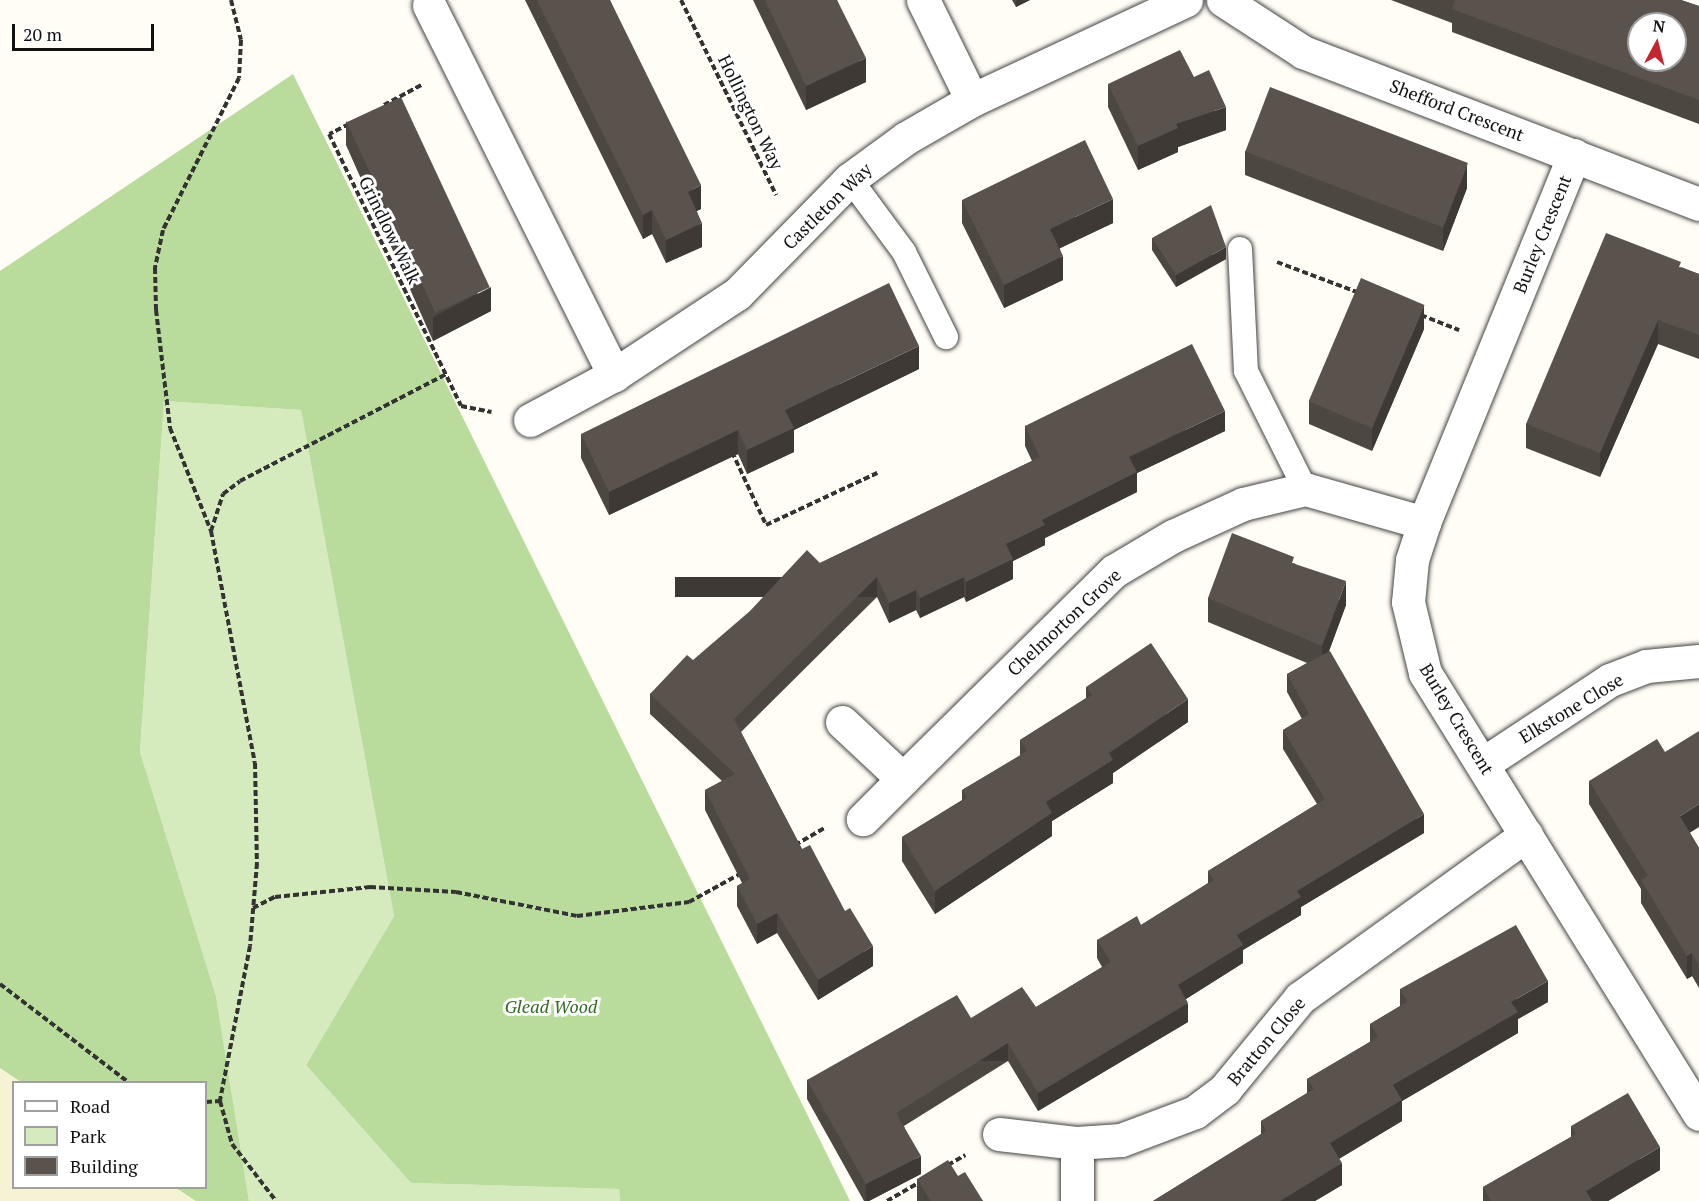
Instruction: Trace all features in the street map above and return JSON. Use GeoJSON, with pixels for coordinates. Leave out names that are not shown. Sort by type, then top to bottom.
{"type":"FeatureCollection","features":[{"type":"Feature","properties":{"kind":"street"},"geometry":{"type":"LineString","coordinates":[[923,0],[972,100]]}},
{"type":"Feature","properties":{"kind":"street","name":"Castleton Way"},"geometry":{"type":"LineString","coordinates":[[530,420],[614,375],[736,294],[850,179],[906,138],[972,100],[1186,0]]}},
{"type":"Feature","properties":{"kind":"street","name":"Shefford Crescent"},"geometry":{"type":"LineString","coordinates":[[1223,0],[1303,52],[1699,204]]}},
{"type":"Feature","properties":{"kind":"street"},"geometry":{"type":"LineString","coordinates":[[429,5],[614,375]]}},
{"type":"Feature","properties":{"kind":"street","name":"Burley Crescent"},"geometry":{"type":"LineString","coordinates":[[1574,155],[1424,524],[1412,560],[1408,602],[1414,637],[1425,673],[1484,763],[1699,1114]]}},
{"type":"Feature","properties":{"kind":"street","name":"Chelmorton Grove"},"geometry":{"type":"LineString","coordinates":[[863,819],[1114,571],[1243,504],[1305,489],[1424,524]]}},
{"type":"Feature","properties":{"kind":"street","name":"Elkstone Close"},"geometry":{"type":"LineString","coordinates":[[1484,763],[1610,680],[1646,666],[1699,661]]}},
{"type":"Feature","properties":{"kind":"street"},"geometry":{"type":"LineString","coordinates":[[842,722],[903,779]]}},
{"type":"Feature","properties":{"kind":"street","name":"Bratton Close"},"geometry":{"type":"LineString","coordinates":[[999,1134],[1077,1143],[1121,1140],[1195,1112],[1226,1089],[1307,992],[1526,835]]}},
{"type":"Feature","properties":{"kind":"street"},"geometry":{"type":"LineString","coordinates":[[1077,1143],[1077,1201]]}},
{"type":"Feature","properties":{"kind":"lane"},"geometry":{"type":"LineString","coordinates":[[850,179],[904,252],[946,337]]}},
{"type":"Feature","properties":{"kind":"lane"},"geometry":{"type":"LineString","coordinates":[[1240,249],[1246,371],[1305,489]]}},
{"type":"Feature","properties":{"kind":"path"},"geometry":{"type":"LineString","coordinates":[[231,0],[241,40],[239,78],[163,230],[155,268],[170,428],[211,531],[255,764],[254,908],[220,1101],[232,1144],[276,1201]]}},
{"type":"Feature","properties":{"kind":"path","name":"Hollington Way"},"geometry":{"type":"LineString","coordinates":[[681,0],[796,236]]}},
{"type":"Feature","properties":{"kind":"path"},"geometry":{"type":"LineString","coordinates":[[379,108],[459,65]]}},
{"type":"Feature","properties":{"kind":"path","name":"Grindlow Walk"},"geometry":{"type":"LineString","coordinates":[[359,118],[329,134],[461,406],[530,420]]}},
{"type":"Feature","properties":{"kind":"path"},"geometry":{"type":"LineString","coordinates":[[1240,249],[1364,294]]}},
{"type":"Feature","properties":{"kind":"path"},"geometry":{"type":"LineString","coordinates":[[1409,311],[1499,344]]}},
{"type":"Feature","properties":{"kind":"path"},"geometry":{"type":"LineString","coordinates":[[211,531],[223,495],[240,481],[446,374]]}},
{"type":"Feature","properties":{"kind":"path"},"geometry":{"type":"LineString","coordinates":[[727,441],[766,525],[877,473]]}},
{"type":"Feature","properties":{"kind":"path"},"geometry":{"type":"LineString","coordinates":[[789,848],[829,826],[863,819]]}},
{"type":"Feature","properties":{"kind":"path"},"geometry":{"type":"LineString","coordinates":[[254,908],[275,897],[370,886],[456,892],[577,916],[689,902],[749,869]]}},
{"type":"Feature","properties":{"kind":"path"},"geometry":{"type":"LineString","coordinates":[[0,984],[125,1081]]}},
{"type":"Feature","properties":{"kind":"path"},"geometry":{"type":"LineString","coordinates":[[207,1102],[220,1101]]}},
{"type":"Feature","properties":{"kind":"path"},"geometry":{"type":"LineString","coordinates":[[938,1171],[999,1134]]}},
{"type":"Feature","properties":{"kind":"path"},"geometry":{"type":"LineString","coordinates":[[887,1201],[928,1177]]}},
{"type":"Feature","properties":{"kind":"shaded area"},"geometry":{"type":"Polygon","coordinates":[[[0,1068],[20,1081],[12,1081],[12,1189],[178,1189],[196,1201],[0,1201],[0,1068]]]}},
{"type":"Feature","properties":{"kind":"green space","name":"Glead Wood"},"geometry":{"type":"Polygon","coordinates":[[[293,74],[850,1201],[620,1201],[619,1189],[411,1183],[306,1065],[394,916],[301,410],[164,401],[140,752],[216,996],[249,1201],[196,1201],[178,1189],[207,1189],[207,1081],[20,1081],[0,1068],[0,271],[293,74]]]}},
{"type":"Feature","properties":{"kind":"green space"},"geometry":{"type":"Polygon","coordinates":[[[164,401],[301,410],[394,916],[306,1065],[411,1183],[619,1189],[620,1201],[249,1201],[216,996],[140,752],[164,401]]]}},
{"type":"Feature","properties":{"kind":"building"},"geometry":{"type":"Polygon","coordinates":[[[537,0],[610,0],[701,185],[688,192],[702,223],[666,240],[652,210],[643,215],[537,0]]]}},
{"type":"Feature","properties":{"kind":"building"},"geometry":{"type":"Polygon","coordinates":[[[765,0],[837,0],[866,58],[806,86],[765,0]]]}},
{"type":"Feature","properties":{"kind":"building"},"geometry":{"type":"Polygon","coordinates":[[[1455,0],[1681,0],[1699,6],[1699,100],[1452,9],[1455,0]]]}},
{"type":"Feature","properties":{"kind":"building"},"geometry":{"type":"Polygon","coordinates":[[[1180,50],[1194,77],[1209,70],[1226,107],[1176,124],[1178,128],[1138,146],[1108,84],[1180,50]]]}},
{"type":"Feature","properties":{"kind":"building"},"geometry":{"type":"Polygon","coordinates":[[[1270,87],[1468,163],[1443,227],[1245,151],[1270,87]]]}},
{"type":"Feature","properties":{"kind":"building"},"geometry":{"type":"Polygon","coordinates":[[[401,97],[490,287],[435,313],[347,122],[401,97]]]}},
{"type":"Feature","properties":{"kind":"building"},"geometry":{"type":"Polygon","coordinates":[[[1085,140],[1113,199],[1050,229],[1063,256],[1004,285],[962,200],[1085,140]]]}},
{"type":"Feature","properties":{"kind":"building"},"geometry":{"type":"Polygon","coordinates":[[[1211,205],[1226,247],[1176,275],[1152,238],[1211,205]]]}},
{"type":"Feature","properties":{"kind":"building"},"geometry":{"type":"Polygon","coordinates":[[[1606,233],[1681,262],[1679,267],[1699,274],[1699,335],[1658,320],[1600,453],[1526,424],[1606,233]]]}},
{"type":"Feature","properties":{"kind":"building"},"geometry":{"type":"Polygon","coordinates":[[[1361,278],[1425,305],[1372,428],[1309,401],[1361,278]]]}},
{"type":"Feature","properties":{"kind":"building"},"geometry":{"type":"Polygon","coordinates":[[[889,283],[919,346],[785,410],[794,428],[747,450],[738,430],[609,492],[581,434],[889,283]]]}},
{"type":"Feature","properties":{"kind":"building"},"geometry":{"type":"Polygon","coordinates":[[[1192,344],[1225,411],[1129,457],[1137,472],[1042,520],[1045,525],[1006,544],[1013,559],[966,582],[964,577],[920,598],[916,590],[889,603],[877,577],[734,719],[802,849],[810,845],[845,911],[850,908],[873,946],[818,980],[777,913],[757,924],[737,886],[750,879],[705,790],[735,774],[650,694],[687,655],[693,660],[750,611],[807,550],[820,563],[1040,457],[1025,426],[1192,344]]]}},
{"type":"Feature","properties":{"kind":"building"},"geometry":{"type":"Polygon","coordinates":[[[1232,533],[1294,557],[1292,563],[1346,581],[1322,646],[1208,598],[1232,533]]]}},
{"type":"Feature","properties":{"kind":"building"},"geometry":{"type":"Polygon","coordinates":[[[1151,643],[1188,699],[1109,753],[1113,760],[1046,802],[1052,813],[935,891],[902,837],[967,798],[962,790],[1027,751],[1020,740],[1092,695],[1086,687],[1151,643]]]}},
{"type":"Feature","properties":{"kind":"building"},"geometry":{"type":"Polygon","coordinates":[[[1330,651],[1424,814],[1297,891],[1301,897],[1237,935],[1243,945],[1178,985],[1188,1003],[1038,1093],[1008,1043],[896,1113],[921,1156],[866,1184],[807,1080],[957,995],[971,1018],[1022,987],[1036,1007],[1111,962],[1097,940],[1137,916],[1141,925],[1214,880],[1208,871],[1325,799],[1283,730],[1309,714],[1287,674],[1330,651]]]}},
{"type":"Feature","properties":{"kind":"building"},"geometry":{"type":"Polygon","coordinates":[[[1699,731],[1699,804],[1680,816],[1699,848],[1699,965],[1692,953],[1687,956],[1641,880],[1648,876],[1589,781],[1657,739],[1665,752],[1699,731]]]}},
{"type":"Feature","properties":{"kind":"building"},"geometry":{"type":"Polygon","coordinates":[[[1516,925],[1548,981],[1511,1002],[1518,1012],[1393,1085],[1402,1100],[1330,1143],[1342,1163],[1280,1201],[1153,1201],[1266,1131],[1261,1121],[1314,1089],[1307,1079],[1378,1037],[1370,1024],[1407,1002],[1400,989],[1516,925]]]}},
{"type":"Feature","properties":{"kind":"building"},"geometry":{"type":"Polygon","coordinates":[[[1628,1093],[1660,1147],[1586,1191],[1592,1201],[1491,1201],[1483,1187],[1576,1134],[1571,1126],[1628,1093]]]}},
{"type":"Feature","properties":{"kind":"building"},"geometry":{"type":"Polygon","coordinates":[[[948,1160],[958,1176],[965,1172],[983,1201],[931,1201],[917,1179],[948,1160]]]}}]}
